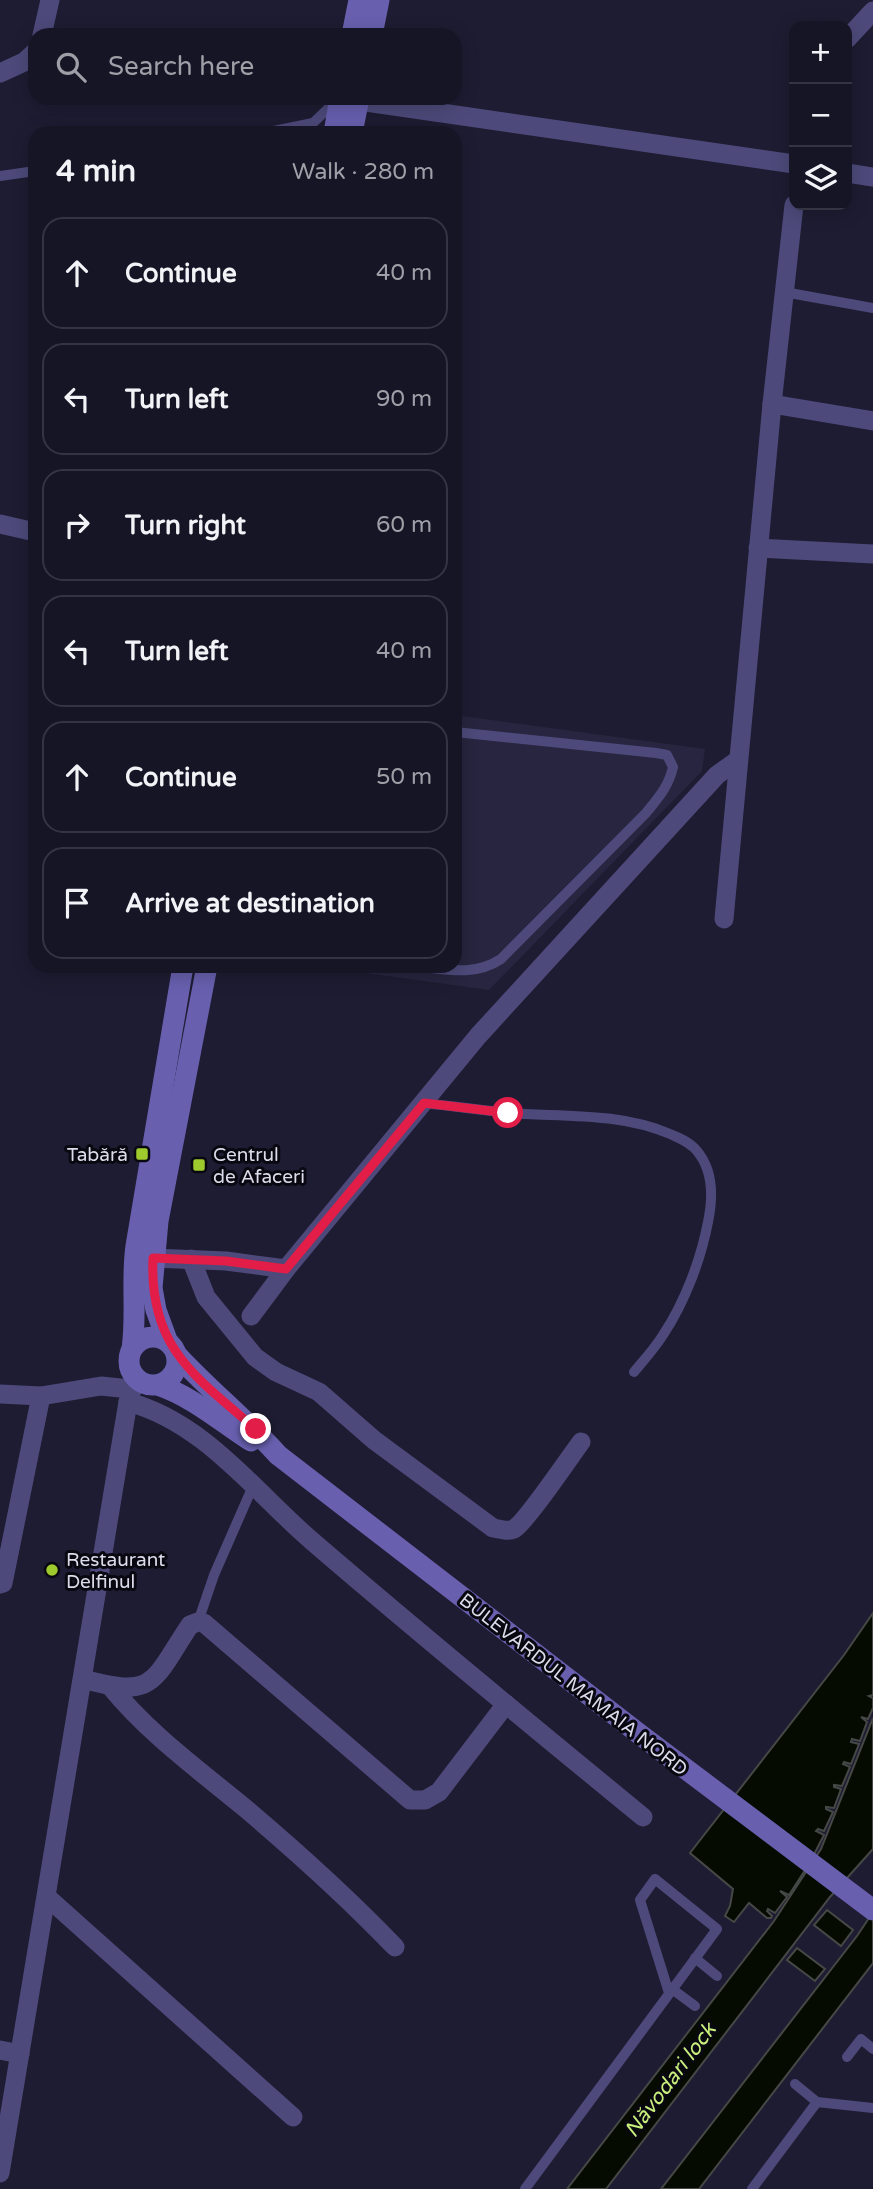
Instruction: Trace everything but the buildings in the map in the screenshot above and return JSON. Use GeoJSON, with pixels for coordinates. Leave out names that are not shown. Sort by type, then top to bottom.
{"type":"FeatureCollection","features":[{"type":"Feature","properties":{"kind":"main road"},"geometry":{"type":"LineString","coordinates":[[353,28],[359,0]]}},
{"type":"Feature","properties":{"kind":"main road"},"geometry":{"type":"LineString","coordinates":[[373,28],[379,0]]}},
{"type":"Feature","properties":{"kind":"main road"},"geometry":{"type":"LineString","coordinates":[[337,126],[346,105]]}},
{"type":"Feature","properties":{"kind":"main road"},"geometry":{"type":"LineString","coordinates":[[350,105],[351,126]]}},
{"type":"Feature","properties":{"kind":"main road"},"geometry":{"type":"LineString","coordinates":[[131,1390],[129,1364],[135,1329],[135,1254],[182,973]]}},
{"type":"Feature","properties":{"kind":"main road","name":"BULEVARDUL MAMAIA NORD"},"geometry":{"type":"LineString","coordinates":[[206,973],[158,1221],[153,1258],[153,1298],[172,1347],[205,1385],[256,1429],[278,1455]]}},
{"type":"Feature","properties":{"kind":"main road"},"geometry":{"type":"LineString","coordinates":[[132,1349],[137,1342],[152,1336],[172,1347],[177,1369],[172,1377],[158,1385]]}},
{"type":"Feature","properties":{"kind":"main road","name":"BULEVARDUL MAMAIA NORD"},"geometry":{"type":"LineString","coordinates":[[131,1390],[143,1383],[176,1391],[250,1440],[278,1455],[642,1737],[873,1910]]}},
{"type":"Feature","properties":{"kind":"street"},"geometry":{"type":"LineString","coordinates":[[44,28],[50,0]]}},
{"type":"Feature","properties":{"kind":"street"},"geometry":{"type":"LineString","coordinates":[[852,33],[873,10]]}},
{"type":"Feature","properties":{"kind":"street"},"geometry":{"type":"LineString","coordinates":[[0,73],[28,58]]}},
{"type":"Feature","properties":{"kind":"street"},"geometry":{"type":"LineString","coordinates":[[390,105],[789,163]]}},
{"type":"Feature","properties":{"kind":"street"},"geometry":{"type":"LineString","coordinates":[[852,174],[873,177]]}},
{"type":"Feature","properties":{"kind":"street"},"geometry":{"type":"LineString","coordinates":[[724,919],[772,404],[793,210]]}},
{"type":"Feature","properties":{"kind":"street"},"geometry":{"type":"LineString","coordinates":[[772,404],[873,421]]}},
{"type":"Feature","properties":{"kind":"street"},"geometry":{"type":"LineString","coordinates":[[0,524],[28,530]]}},
{"type":"Feature","properties":{"kind":"street"},"geometry":{"type":"LineString","coordinates":[[758,548],[873,555]]}},
{"type":"Feature","properties":{"kind":"street"},"geometry":{"type":"LineString","coordinates":[[251,1316],[286,1269],[478,1036],[698,795],[717,775],[738,760]]}},
{"type":"Feature","properties":{"kind":"street"},"geometry":{"type":"LineString","coordinates":[[153,1258],[226,1261],[286,1269]]}},
{"type":"Feature","properties":{"kind":"street"},"geometry":{"type":"LineString","coordinates":[[191,1259],[206,1297],[255,1357],[276,1372],[320,1392],[374,1440],[493,1528],[515,1529],[581,1442]]}},
{"type":"Feature","properties":{"kind":"street"},"geometry":{"type":"LineString","coordinates":[[0,1394],[41,1396],[101,1386],[131,1390],[225,1459],[310,1539],[643,1817]]}},
{"type":"Feature","properties":{"kind":"street"},"geometry":{"type":"LineString","coordinates":[[0,2173],[4,2119],[20,2054],[131,1390]]}},
{"type":"Feature","properties":{"kind":"street"},"geometry":{"type":"LineString","coordinates":[[0,1584],[3,1583],[41,1396]]}},
{"type":"Feature","properties":{"kind":"street"},"geometry":{"type":"LineString","coordinates":[[83,1679],[129,1689],[145,1686],[159,1673],[190,1625],[204,1623],[410,1800],[425,1800],[439,1792],[506,1704]]}},
{"type":"Feature","properties":{"kind":"street"},"geometry":{"type":"LineString","coordinates":[[110,1686],[136,1716],[268,1828],[357,1908],[395,1947]]}},
{"type":"Feature","properties":{"kind":"street"},"geometry":{"type":"LineString","coordinates":[[47,1897],[293,2117]]}},
{"type":"Feature","properties":{"kind":"street"},"geometry":{"type":"LineString","coordinates":[[0,2050],[20,2054]]}},
{"type":"Feature","properties":{"kind":"lane"},"geometry":{"type":"LineString","coordinates":[[298,126],[313,123],[340,105]]}},
{"type":"Feature","properties":{"kind":"lane"},"geometry":{"type":"LineString","coordinates":[[0,176],[28,172]]}},
{"type":"Feature","properties":{"kind":"lane"},"geometry":{"type":"LineString","coordinates":[[783,292],[873,308]]}},
{"type":"Feature","properties":{"kind":"lane"},"geometry":{"type":"LineString","coordinates":[[462,733],[656,753],[667,755],[673,767],[671,779],[664,791],[646,813],[501,959],[488,968],[462,970]]}},
{"type":"Feature","properties":{"kind":"lane"},"geometry":{"type":"LineString","coordinates":[[424,1103],[508,1113],[574,1115],[628,1121],[686,1141],[697,1150],[707,1168],[711,1190],[706,1236],[681,1301],[664,1334],[634,1372]]}},
{"type":"Feature","properties":{"kind":"lane"},"geometry":{"type":"LineString","coordinates":[[198,1622],[214,1574],[253,1486]]}},
{"type":"Feature","properties":{"kind":"lane"},"geometry":{"type":"LineString","coordinates":[[525,2189],[670,1991],[717,1929],[655,1880],[640,1899],[670,1991],[695,2006]]}},
{"type":"Feature","properties":{"kind":"lane"},"geometry":{"type":"LineString","coordinates":[[695,1958],[717,1976]]}},
{"type":"Feature","properties":{"kind":"lane"},"geometry":{"type":"LineString","coordinates":[[848,2057],[861,2039],[873,2049]]}},
{"type":"Feature","properties":{"kind":"lane"},"geometry":{"type":"LineString","coordinates":[[795,2084],[817,2102],[873,2108]]}},
{"type":"Feature","properties":{"kind":"lane"},"geometry":{"type":"LineString","coordinates":[[752,2188],[817,2102]]}},
{"type":"Feature","properties":{"kind":"shaded area"},"geometry":{"type":"Polygon","coordinates":[[[462,716],[705,749],[702,771],[489,990],[366,973],[462,973],[462,716]]]}},
{"type":"Feature","properties":{"kind":"water"},"geometry":{"type":"Polygon","coordinates":[[[873,1613],[873,1695],[869,1696],[873,1698],[873,1708],[868,1719],[861,1717],[867,1722],[860,1741],[852,1739],[851,1742],[859,1744],[851,1764],[843,1764],[850,1767],[842,1786],[834,1785],[841,1789],[834,1808],[826,1807],[833,1812],[824,1831],[816,1831],[824,1835],[789,1895],[780,1891],[787,1897],[775,1913],[768,1909],[771,1918],[767,1918],[749,1903],[734,1922],[725,1916],[733,1889],[690,1853],[844,1655],[873,1613]]]}},
{"type":"Feature","properties":{"kind":"water","name":"Năvodari lock"},"geometry":{"type":"Polygon","coordinates":[[[873,1718],[873,1849],[830,1897],[606,2189],[567,2189],[774,1921],[821,1849],[873,1718]]]}},
{"type":"Feature","properties":{"kind":"water"},"geometry":{"type":"Polygon","coordinates":[[[827,1910],[853,1930],[841,1946],[814,1925],[827,1910]]]}},
{"type":"Feature","properties":{"kind":"water"},"geometry":{"type":"Polygon","coordinates":[[[873,1912],[873,1963],[699,2189],[661,2189],[857,1936],[873,1912]]]}},
{"type":"Feature","properties":{"kind":"water"},"geometry":{"type":"Polygon","coordinates":[[[797,1948],[825,1969],[815,1981],[787,1960],[797,1948]]]}},
{"type":"Feature","properties":{"kind":"place","name":"Tabără"},"geometry":{"type":"Point","coordinates":[142,1154]}},
{"type":"Feature","properties":{"kind":"place","name":"Centrul de Afaceri"},"geometry":{"type":"Point","coordinates":[199,1165]}},
{"type":"Feature","properties":{"kind":"place","name":"Restaurant Delfinul"},"geometry":{"type":"Point","coordinates":[52,1570]}},
{"type":"Feature","properties":{"kind":"route"},"geometry":{"type":"LineString","coordinates":[[256,1429],[205,1385],[167,1340],[153,1298],[153,1258],[226,1261],[286,1269],[424,1103],[508,1113]]}}]}
